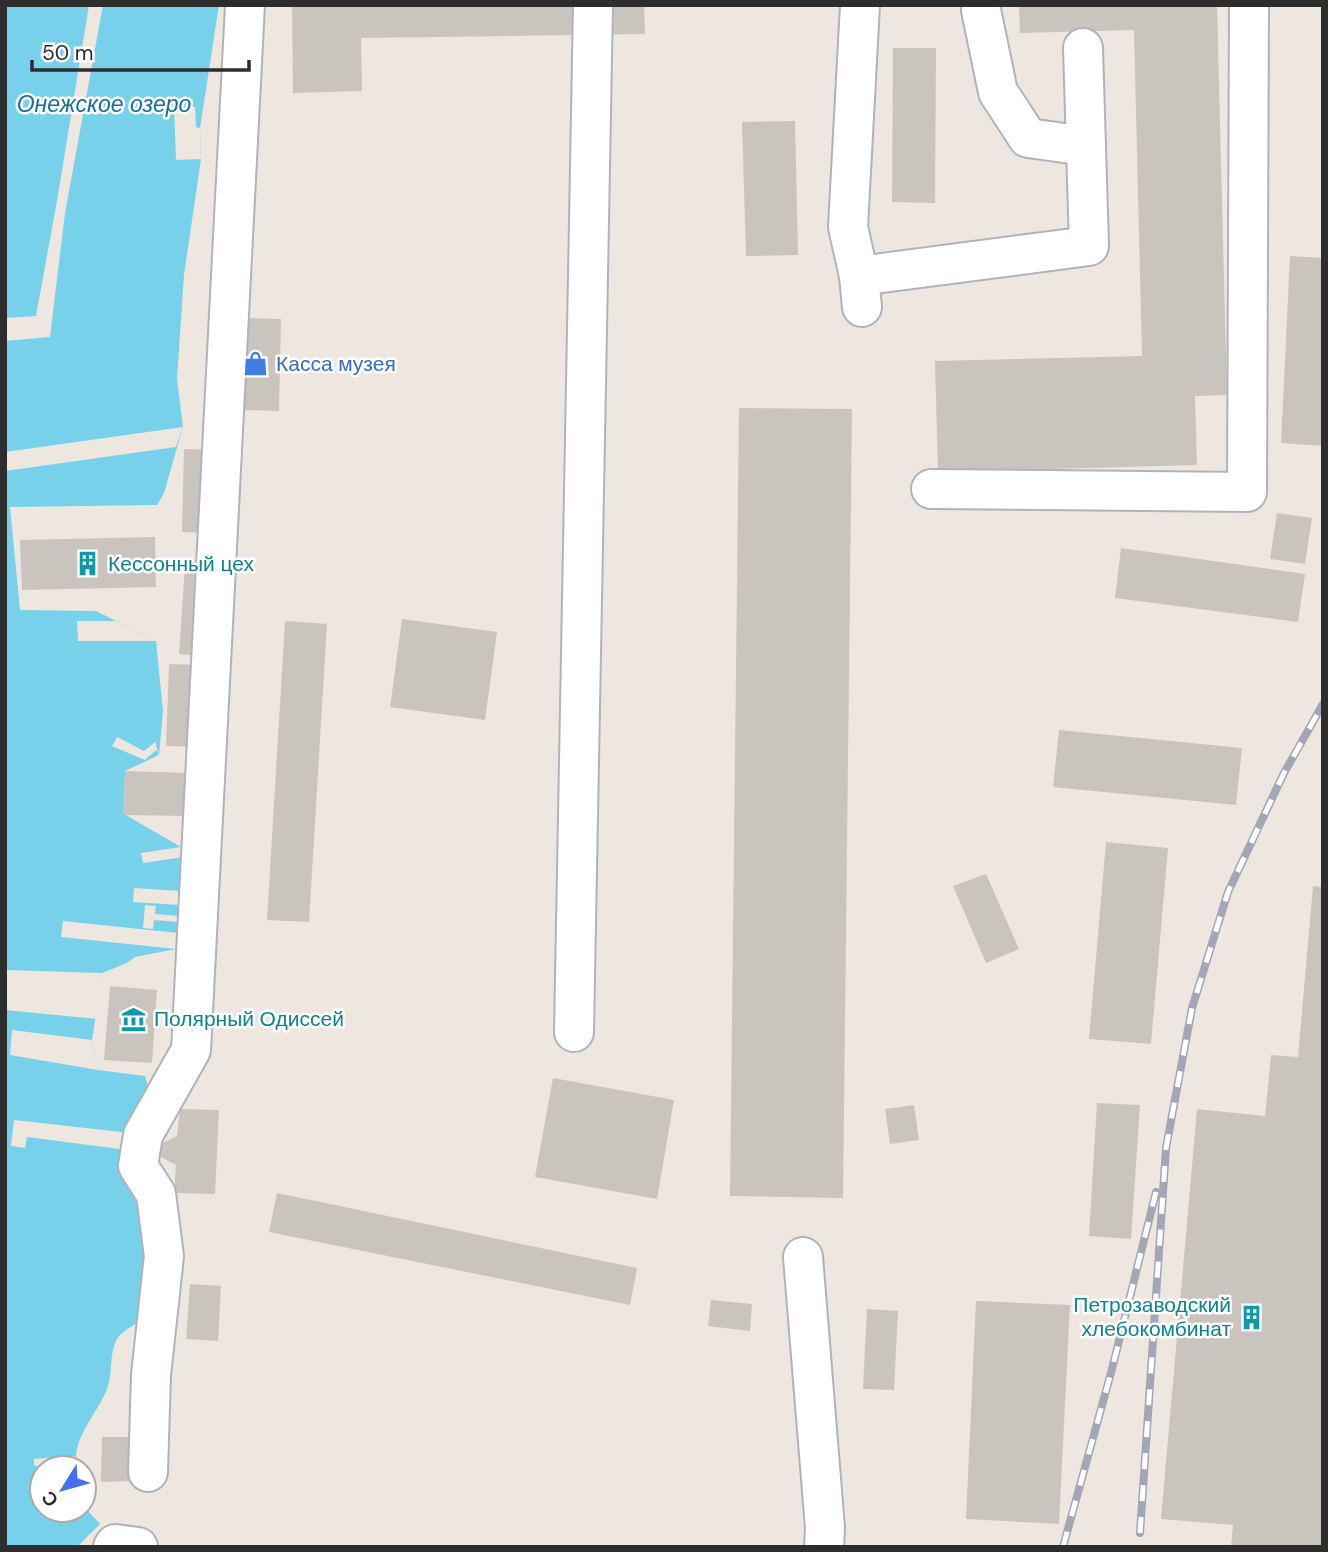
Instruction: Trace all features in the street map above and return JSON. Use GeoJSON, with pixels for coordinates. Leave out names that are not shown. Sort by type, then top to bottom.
{"type":"FeatureCollection","features":[{"type":"Feature","properties":{"kind":"lane"},"geometry":{"type":"LineString","coordinates":[[148,1472],[151,1375],[164,1256],[156,1194],[138,1166],[143,1135],[191,1050],[245,5]]}},
{"type":"Feature","properties":{"kind":"lane"},"geometry":{"type":"LineString","coordinates":[[575,1032],[593,5]]}},
{"type":"Feature","properties":{"kind":"lane"},"geometry":{"type":"LineString","coordinates":[[860,5],[848,227],[860,291],[1089,246],[1083,48]]}},
{"type":"Feature","properties":{"kind":"lane"},"geometry":{"type":"LineString","coordinates":[[931,489],[1247,492],[1249,5]]}},
{"type":"Feature","properties":{"kind":"lane"},"geometry":{"type":"LineString","coordinates":[[981,10],[999,92],[1028,138],[1086,146]]}},
{"type":"Feature","properties":{"kind":"lane"},"geometry":{"type":"LineString","coordinates":[[803,1257],[825,1528],[824,1547]]}},
{"type":"Feature","properties":{"kind":"lane"},"geometry":{"type":"LineString","coordinates":[[113,1547],[116,1544],[138,1547]]}},
{"type":"Feature","properties":{"kind":"water","name":"Онежское озеро"},"geometry":{"type":"Polygon","coordinates":[[[5,5],[219,5],[200,128],[201,159],[184,275],[177,379],[183,427],[164,493],[157,505],[10,507],[20,610],[96,611],[156,641],[163,711],[159,755],[125,771],[124,814],[181,847],[183,857],[176,949],[135,957],[102,973],[92,1040],[98,1070],[145,1076],[151,1097],[127,1150],[127,1186],[143,1205],[145,1318],[118,1337],[112,1352],[107,1389],[81,1437],[76,1454],[28,1454],[28,1524],[98,1524],[98,1522],[100,1524],[77,1547],[5,1547],[5,5]]]}},
{"type":"Feature","properties":{"kind":"pier"},"geometry":{"type":"Polygon","coordinates":[[[89,5],[103,5],[65,213],[50,337],[5,341],[5,318],[36,316],[89,5]]]}},
{"type":"Feature","properties":{"kind":"pier"},"geometry":{"type":"Polygon","coordinates":[[[174,107],[195,107],[196,127],[200,128],[201,159],[176,160],[174,107]]]}},
{"type":"Feature","properties":{"kind":"pier"},"geometry":{"type":"Polygon","coordinates":[[[183,427],[176,447],[5,471],[5,452],[183,427]]]}},
{"type":"Feature","properties":{"kind":"pier"},"geometry":{"type":"Polygon","coordinates":[[[77,621],[116,621],[156,641],[78,641],[77,621]]]}},
{"type":"Feature","properties":{"kind":"pier"},"geometry":{"type":"Polygon","coordinates":[[[117,737],[144,751],[155,742],[159,755],[156,750],[145,760],[112,746],[117,737]]]}},
{"type":"Feature","properties":{"kind":"pier"},"geometry":{"type":"Polygon","coordinates":[[[181,847],[183,857],[143,863],[141,853],[181,847]]]}},
{"type":"Feature","properties":{"kind":"pier"},"geometry":{"type":"Polygon","coordinates":[[[134,888],[180,891],[180,905],[133,902],[134,888]]]}},
{"type":"Feature","properties":{"kind":"pier"},"geometry":{"type":"Polygon","coordinates":[[[145,905],[156,906],[155,914],[179,916],[179,922],[154,920],[153,929],[143,928],[145,905]]]}},
{"type":"Feature","properties":{"kind":"pier"},"geometry":{"type":"Polygon","coordinates":[[[63,921],[178,933],[176,949],[61,937],[63,921]]]}},
{"type":"Feature","properties":{"kind":"pier"},"geometry":{"type":"Polygon","coordinates":[[[5,970],[102,973],[97,1019],[5,1010],[5,970]]]}},
{"type":"Feature","properties":{"kind":"pier"},"geometry":{"type":"Polygon","coordinates":[[[12,1030],[92,1040],[98,1070],[10,1055],[12,1030]]]}},
{"type":"Feature","properties":{"kind":"pier"},"geometry":{"type":"Polygon","coordinates":[[[14,1120],[130,1133],[127,1150],[27,1137],[25,1148],[11,1146],[14,1120]]]}},
{"type":"Feature","properties":{"kind":"building"},"geometry":{"type":"Polygon","coordinates":[[[292,5],[644,5],[645,34],[361,38],[362,91],[293,93],[292,5]]]}},
{"type":"Feature","properties":{"kind":"building"},"geometry":{"type":"Polygon","coordinates":[[[1019,5],[1217,5],[1227,395],[1195,396],[1197,465],[938,472],[935,361],[1142,356],[1134,30],[1020,33],[1019,5]]]}},
{"type":"Feature","properties":{"kind":"building"},"geometry":{"type":"Polygon","coordinates":[[[893,48],[936,48],[935,203],[892,202],[893,48]]]}},
{"type":"Feature","properties":{"kind":"building"},"geometry":{"type":"Polygon","coordinates":[[[795,121],[798,255],[746,256],[742,122],[795,121]]]}},
{"type":"Feature","properties":{"kind":"building"},"geometry":{"type":"Polygon","coordinates":[[[1290,256],[1323,258],[1323,446],[1281,443],[1290,256]]]}},
{"type":"Feature","properties":{"kind":"building"},"geometry":{"type":"Polygon","coordinates":[[[244,318],[281,319],[279,411],[242,410],[244,318]]]}},
{"type":"Feature","properties":{"kind":"building"},"geometry":{"type":"Polygon","coordinates":[[[739,408],[852,409],[843,1198],[730,1196],[739,408]]]}},
{"type":"Feature","properties":{"kind":"building"},"geometry":{"type":"Polygon","coordinates":[[[184,449],[212,450],[209,533],[182,532],[184,449]]]}},
{"type":"Feature","properties":{"kind":"building"},"geometry":{"type":"Polygon","coordinates":[[[1277,513],[1312,518],[1305,564],[1270,559],[1277,513]]]}},
{"type":"Feature","properties":{"kind":"building","name":"Кессонный цех"},"geometry":{"type":"Polygon","coordinates":[[[155,537],[156,587],[22,590],[20,540],[155,537]]]}},
{"type":"Feature","properties":{"kind":"building"},"geometry":{"type":"Polygon","coordinates":[[[1121,548],[1305,574],[1298,622],[1115,598],[1121,548]]]}},
{"type":"Feature","properties":{"kind":"building"},"geometry":{"type":"Polygon","coordinates":[[[185,565],[211,567],[205,656],[179,654],[185,565]]]}},
{"type":"Feature","properties":{"kind":"building"},"geometry":{"type":"Polygon","coordinates":[[[402,619],[497,632],[485,720],[390,707],[402,619]]]}},
{"type":"Feature","properties":{"kind":"building"},"geometry":{"type":"Polygon","coordinates":[[[285,621],[327,624],[309,922],[267,920],[285,621]]]}},
{"type":"Feature","properties":{"kind":"building"},"geometry":{"type":"Polygon","coordinates":[[[169,664],[199,665],[196,747],[166,746],[169,664]]]}},
{"type":"Feature","properties":{"kind":"building"},"geometry":{"type":"Polygon","coordinates":[[[1059,730],[1242,748],[1236,805],[1053,787],[1059,730]]]}},
{"type":"Feature","properties":{"kind":"building"},"geometry":{"type":"Polygon","coordinates":[[[125,771],[191,773],[190,816],[124,815],[125,771]]]}},
{"type":"Feature","properties":{"kind":"building"},"geometry":{"type":"Polygon","coordinates":[[[1106,842],[1168,848],[1151,1044],[1089,1039],[1106,842]]]}},
{"type":"Feature","properties":{"kind":"building"},"geometry":{"type":"Polygon","coordinates":[[[986,874],[1019,949],[986,963],[953,886],[986,874]]]}},
{"type":"Feature","properties":{"kind":"building","name":"Петрозаводский хлебокомбинат"},"geometry":{"type":"Polygon","coordinates":[[[1313,886],[1323,887],[1323,1547],[1231,1547],[1233,1525],[1161,1519],[1197,1109],[1265,1116],[1271,1055],[1298,1057],[1313,886]]]}},
{"type":"Feature","properties":{"kind":"building"},"geometry":{"type":"Polygon","coordinates":[[[110,986],[157,990],[152,1063],[104,1060],[110,986]]]}},
{"type":"Feature","properties":{"kind":"building"},"geometry":{"type":"Polygon","coordinates":[[[553,1078],[674,1100],[657,1199],[535,1177],[553,1078]]]}},
{"type":"Feature","properties":{"kind":"building"},"geometry":{"type":"Polygon","coordinates":[[[1097,1103],[1140,1105],[1131,1239],[1089,1236],[1097,1103]]]}},
{"type":"Feature","properties":{"kind":"building"},"geometry":{"type":"Polygon","coordinates":[[[914,1105],[919,1140],[890,1144],[885,1109],[914,1105]]]}},
{"type":"Feature","properties":{"kind":"building"},"geometry":{"type":"Polygon","coordinates":[[[180,1109],[219,1110],[215,1194],[174,1193],[176,1165],[148,1150],[177,1136],[180,1109]]]}},
{"type":"Feature","properties":{"kind":"building"},"geometry":{"type":"Polygon","coordinates":[[[277,1193],[637,1268],[630,1305],[269,1232],[277,1193]]]}},
{"type":"Feature","properties":{"kind":"building"},"geometry":{"type":"Polygon","coordinates":[[[190,1284],[221,1286],[218,1341],[186,1339],[190,1284]]]}},
{"type":"Feature","properties":{"kind":"building"},"geometry":{"type":"Polygon","coordinates":[[[711,1300],[752,1304],[750,1331],[708,1326],[711,1300]]]}},
{"type":"Feature","properties":{"kind":"building"},"geometry":{"type":"Polygon","coordinates":[[[976,1301],[1070,1305],[1059,1524],[966,1519],[976,1301]]]}},
{"type":"Feature","properties":{"kind":"building"},"geometry":{"type":"Polygon","coordinates":[[[867,1309],[898,1311],[894,1390],[863,1389],[867,1309]]]}},
{"type":"Feature","properties":{"kind":"building"},"geometry":{"type":"Polygon","coordinates":[[[102,1437],[132,1437],[132,1481],[101,1482],[102,1437]]]}},
{"type":"Feature","properties":{"kind":"railway"},"geometry":{"type":"LineString","coordinates":[[1140,1533],[1166,1148],[1192,1008],[1228,892],[1284,773],[1323,704]]}},
{"type":"Feature","properties":{"kind":"railway"},"geometry":{"type":"LineString","coordinates":[[1063,1547],[1112,1369],[1156,1192]]}},
{"type":"Feature","properties":{"kind":"place","name":"Касса музея"},"geometry":{"type":"Point","coordinates":[256,364]}},
{"type":"Feature","properties":{"kind":"place","name":"Кессонный цех"},"geometry":{"type":"Point","coordinates":[88,564]}},
{"type":"Feature","properties":{"kind":"place","name":"Полярный Одиссей"},"geometry":{"type":"Point","coordinates":[134,1019]}},
{"type":"Feature","properties":{"kind":"place","name":"Петрозаводский хлебокомбинат"},"geometry":{"type":"Point","coordinates":[1251,1317]}}]}
